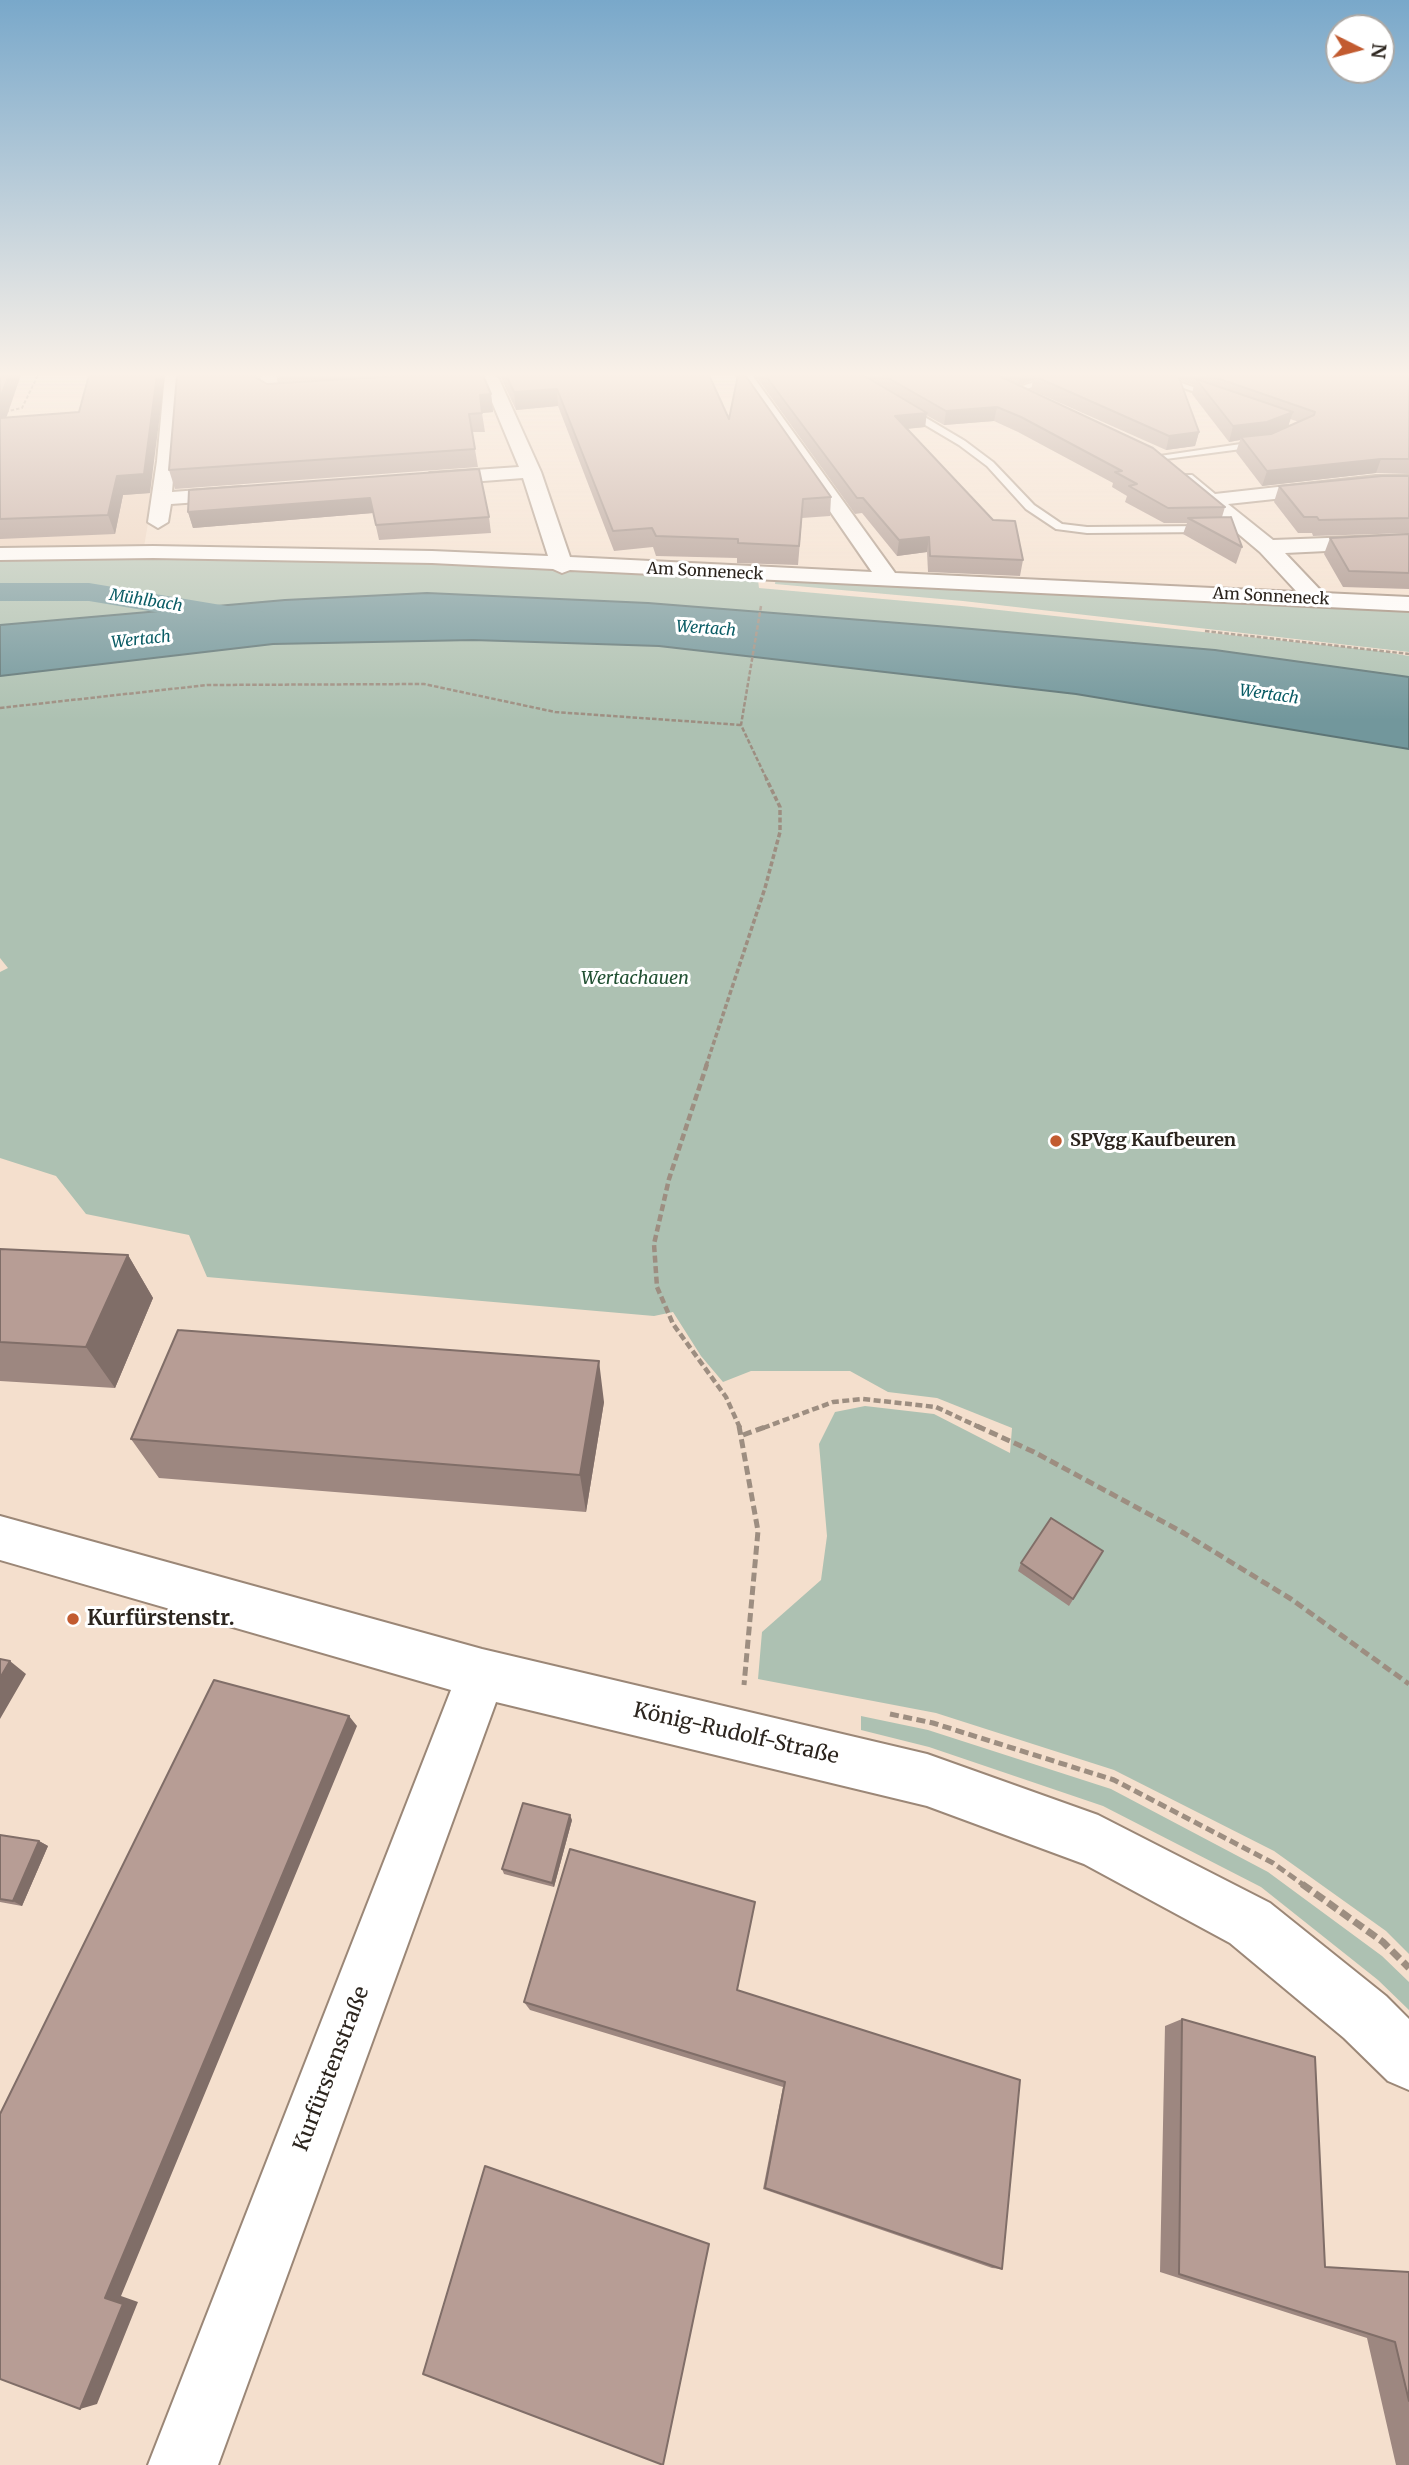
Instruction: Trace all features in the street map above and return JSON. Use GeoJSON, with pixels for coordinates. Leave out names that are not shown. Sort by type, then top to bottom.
{"type":"FeatureCollection","features":[{"type":"Feature","properties":{"kind":"street"},"geometry":{"type":"LineString","coordinates":[[153,552],[164,490]]}},
{"type":"Feature","properties":{"kind":"street"},"geometry":{"type":"LineString","coordinates":[[537,490],[562,566]]}},
{"type":"Feature","properties":{"kind":"street"},"geometry":{"type":"LineString","coordinates":[[825,490],[889,580]]}},
{"type":"Feature","properties":{"kind":"street"},"geometry":{"type":"LineString","coordinates":[[1199,490],[1268,547],[1317,600]]}},
{"type":"Feature","properties":{"kind":"street"},"geometry":{"type":"LineString","coordinates":[[1212,500],[1303,490]]}},
{"type":"Feature","properties":{"kind":"street"},"geometry":{"type":"LineString","coordinates":[[163,499],[258,492]]}},
{"type":"Feature","properties":{"kind":"street"},"geometry":{"type":"LineString","coordinates":[[1268,547],[1409,541]]}},
{"type":"Feature","properties":{"kind":"street","name":"Am Sonneneck"},"geometry":{"type":"LineString","coordinates":[[0,554],[153,552],[432,557],[562,566],[1409,604]]}},
{"type":"Feature","properties":{"kind":"street","name":"König-Rudolf-Straße"},"geometry":{"type":"LineString","coordinates":[[0,1538],[482,1674],[927,1780],[1098,1842],[1250,1923],[1365,2017],[1409,2060]]}},
{"type":"Feature","properties":{"kind":"street","name":"Kurfürstenstraße"},"geometry":{"type":"LineString","coordinates":[[183,2465],[482,1674]]}},
{"type":"Feature","properties":{"kind":"lane"},"geometry":{"type":"LineString","coordinates":[[1014,490],[1030,507],[1060,527],[1112,530],[1246,528]]}},
{"type":"Feature","properties":{"kind":"path"},"geometry":{"type":"LineString","coordinates":[[744,1686],[758,1531],[743,1435],[726,1397],[673,1324],[657,1287],[654,1244],[669,1179],[765,888],[780,832],[780,807],[741,725],[762,600]]}},
{"type":"Feature","properties":{"kind":"path"},"geometry":{"type":"LineString","coordinates":[[0,708],[207,685],[424,684],[555,712],[741,725]]}},
{"type":"Feature","properties":{"kind":"path"},"geometry":{"type":"LineString","coordinates":[[743,1435],[833,1402],[863,1399],[936,1407],[1034,1452],[1182,1532],[1291,1599],[1409,1684]]}},
{"type":"Feature","properties":{"kind":"shaded area"},"geometry":{"type":"Polygon","coordinates":[[[0,490],[154,490],[144,547],[0,549],[0,490]]]}},
{"type":"Feature","properties":{"kind":"green space"},"geometry":{"type":"Polygon","coordinates":[[[147,558],[431,562],[758,580],[759,588],[962,606],[1379,651],[1409,656],[1409,677],[1215,650],[937,626],[648,603],[427,593],[0,626],[0,560],[147,558]]]}},
{"type":"Feature","properties":{"kind":"green space"},"geometry":{"type":"Polygon","coordinates":[[[776,577],[1409,607],[1409,652],[963,601],[775,584],[776,577]]]}},
{"type":"Feature","properties":{"kind":"green space","name":"Wertachauen"},"geometry":{"type":"Polygon","coordinates":[[[473,640],[659,646],[960,679],[1076,694],[1409,749],[1409,1954],[1386,1931],[1274,1851],[1114,1770],[936,1713],[758,1679],[762,1632],[821,1580],[827,1536],[819,1444],[835,1412],[865,1406],[934,1414],[1010,1453],[1012,1428],[937,1398],[888,1392],[850,1371],[751,1371],[723,1382],[701,1356],[673,1312],[654,1316],[207,1277],[189,1235],[86,1214],[56,1176],[0,1158],[0,972],[8,968],[0,958],[0,676],[273,644],[473,640]]]}},
{"type":"Feature","properties":{"kind":"green space"},"geometry":{"type":"Polygon","coordinates":[[[861,1716],[928,1730],[1111,1789],[1268,1872],[1382,1956],[1409,1982],[1409,2010],[1378,1980],[1261,1887],[1103,1806],[929,1747],[861,1730],[861,1716]]]}},
{"type":"Feature","properties":{"kind":"water","name":"Wertach"},"geometry":{"type":"Polygon","coordinates":[[[427,593],[648,603],[937,626],[1215,650],[1409,677],[1409,749],[1076,694],[659,646],[473,640],[273,644],[0,676],[0,625],[285,600],[427,593]]]}},
{"type":"Feature","properties":{"kind":"building"},"geometry":{"type":"Polygon","coordinates":[[[0,490],[114,490],[108,515],[0,519],[0,490]]]}},
{"type":"Feature","properties":{"kind":"building"},"geometry":{"type":"Polygon","coordinates":[[[189,490],[483,490],[489,517],[376,525],[370,498],[188,512],[189,490]]]}},
{"type":"Feature","properties":{"kind":"building"},"geometry":{"type":"Polygon","coordinates":[[[597,490],[826,490],[831,497],[803,499],[799,546],[738,543],[738,539],[656,536],[652,528],[613,531],[597,490]]]}},
{"type":"Feature","properties":{"kind":"building"},"geometry":{"type":"Polygon","coordinates":[[[851,490],[965,490],[993,520],[1015,521],[1023,560],[930,556],[929,537],[899,540],[863,498],[857,498],[851,490]]]}},
{"type":"Feature","properties":{"kind":"building"},"geometry":{"type":"Polygon","coordinates":[[[1136,490],[1204,490],[1225,507],[1168,508],[1136,490]]]}},
{"type":"Feature","properties":{"kind":"building"},"geometry":{"type":"Polygon","coordinates":[[[1282,490],[1409,490],[1409,518],[1319,520],[1317,517],[1304,517],[1282,490]]]}},
{"type":"Feature","properties":{"kind":"building"},"geometry":{"type":"Polygon","coordinates":[[[1231,517],[1242,547],[1188,518],[1231,517]]]}},
{"type":"Feature","properties":{"kind":"building"},"geometry":{"type":"Polygon","coordinates":[[[1409,534],[1409,573],[1349,571],[1330,538],[1409,534]]]}},
{"type":"Feature","properties":{"kind":"building"},"geometry":{"type":"Polygon","coordinates":[[[0,1249],[128,1255],[86,1347],[0,1342],[0,1249]]]}},
{"type":"Feature","properties":{"kind":"building"},"geometry":{"type":"Polygon","coordinates":[[[178,1330],[599,1361],[580,1475],[131,1439],[178,1330]]]}},
{"type":"Feature","properties":{"kind":"building"},"geometry":{"type":"Polygon","coordinates":[[[1051,1518],[1103,1551],[1073,1599],[1021,1563],[1051,1518]]]}},
{"type":"Feature","properties":{"kind":"building"},"geometry":{"type":"Polygon","coordinates":[[[0,1659],[10,1661],[0,1678],[0,1659]]]}},
{"type":"Feature","properties":{"kind":"building"},"geometry":{"type":"Polygon","coordinates":[[[214,1680],[349,1716],[105,2298],[123,2304],[80,2409],[0,2379],[0,2114],[214,1680]]]}},
{"type":"Feature","properties":{"kind":"building"},"geometry":{"type":"Polygon","coordinates":[[[523,1803],[570,1815],[552,1883],[502,1869],[523,1803]]]}},
{"type":"Feature","properties":{"kind":"building"},"geometry":{"type":"Polygon","coordinates":[[[0,1835],[39,1841],[13,1901],[0,1899],[0,1835]]]}},
{"type":"Feature","properties":{"kind":"building"},"geometry":{"type":"Polygon","coordinates":[[[570,1849],[755,1902],[737,1990],[1020,2080],[1002,2269],[765,2188],[785,2082],[524,2002],[570,1849]]]}},
{"type":"Feature","properties":{"kind":"building"},"geometry":{"type":"Polygon","coordinates":[[[1182,2019],[1315,2057],[1325,2267],[1409,2272],[1409,2401],[1395,2342],[1179,2274],[1182,2019]]]}},
{"type":"Feature","properties":{"kind":"building"},"geometry":{"type":"Polygon","coordinates":[[[485,2166],[709,2244],[663,2465],[423,2374],[485,2166]]]}},
{"type":"Feature","properties":{"kind":"waterway","name":"Mühlbach"},"geometry":{"type":"LineString","coordinates":[[0,592],[89,592],[257,620]]}},
{"type":"Feature","properties":{"kind":"place","name":"SPVgg Kaufbeuren"},"geometry":{"type":"Point","coordinates":[1056,1141]}},
{"type":"Feature","properties":{"kind":"place","name":"Kurfürstenstr."},"geometry":{"type":"Point","coordinates":[73,1619]}}]}
